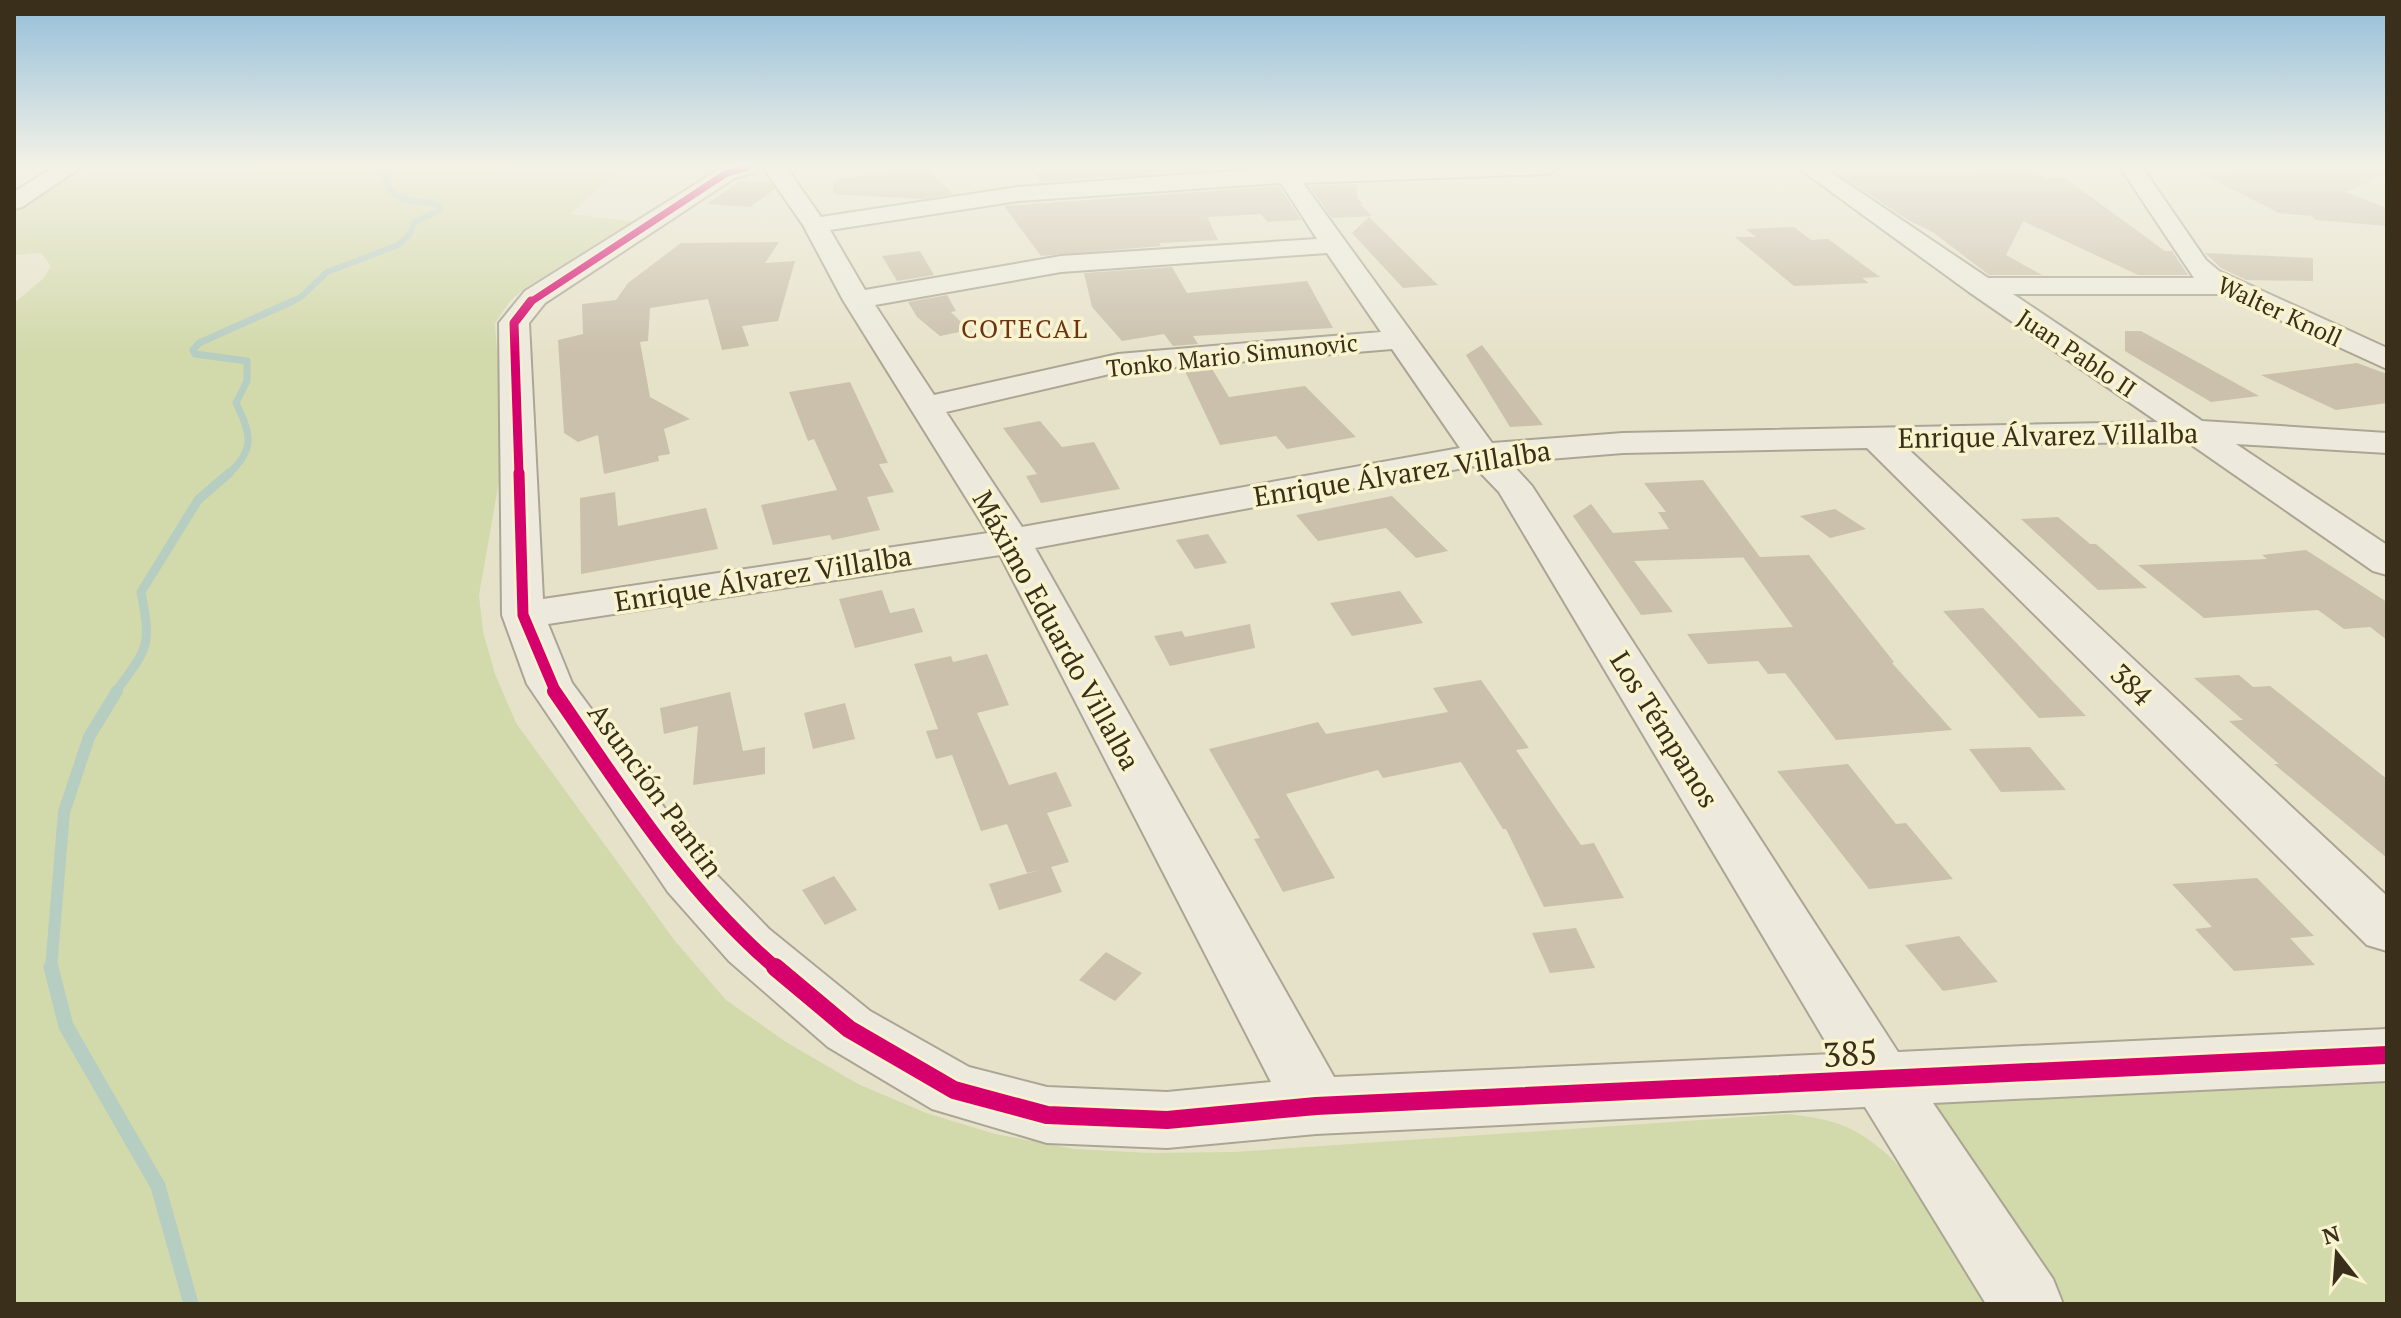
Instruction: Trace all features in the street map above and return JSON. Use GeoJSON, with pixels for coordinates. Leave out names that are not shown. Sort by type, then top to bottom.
{"type":"FeatureCollection","features":[{"type":"Feature","properties":{"kind":"street","name":"Asunción Pantin"},"geometry":{"type":"LineString","coordinates":[[639,229],[535,297],[514,323],[523,615],[550,684],[687,878],[749,945],[849,1029],[954,1090],[1047,1115],[1167,1120],[1316,1106]]}},
{"type":"Feature","properties":{"kind":"street","name":"Máximo Eduardo Villalba"},"geometry":{"type":"LineString","coordinates":[[817,229],[857,300],[1012,541],[1316,1106]]}},
{"type":"Feature","properties":{"kind":"street","name":"Los Témpanos"},"geometry":{"type":"LineString","coordinates":[[1325,229],[1482,454],[1514,486],[1882,1080],[2027,1304]]}},
{"type":"Feature","properties":{"kind":"street","name":"Juan Pablo II"},"geometry":{"type":"LineString","coordinates":[[1896,229],[2387,563]]}},
{"type":"Feature","properties":{"kind":"street","name":"Walter Knoll"},"geometry":{"type":"LineString","coordinates":[[2172,229],[2197,266],[2222,286],[2387,360]]}},
{"type":"Feature","properties":{"kind":"street"},"geometry":{"type":"LineString","coordinates":[[857,300],[1061,264],[1337,245]]}},
{"type":"Feature","properties":{"kind":"street"},"geometry":{"type":"LineString","coordinates":[[1979,286],[2222,286]]}},
{"type":"Feature","properties":{"kind":"street","name":"Tonko Mario Simunovic"},"geometry":{"type":"LineString","coordinates":[[925,407],[1118,363],[1400,339]]}},
{"type":"Feature","properties":{"kind":"street","name":"Enrique Álvarez Villalba"},"geometry":{"type":"LineString","coordinates":[[523,615],[1012,541],[1482,454],[1623,443],[2192,431],[2387,443]]}},
{"type":"Feature","properties":{"kind":"street","name":"384"},"geometry":{"type":"LineString","coordinates":[[1876,438],[2387,930]]}},
{"type":"Feature","properties":{"kind":"street","name":"385"},"geometry":{"type":"LineString","coordinates":[[1316,1106],[2387,1055]]}},
{"type":"Feature","properties":{"kind":"green space"},"geometry":{"type":"Polygon","coordinates":[[[14,229],[623,229],[525,288],[510,301],[495,323],[504,453],[479,595],[483,632],[495,674],[516,723],[675,941],[726,1000],[786,1042],[858,1084],[926,1113],[995,1134],[1075,1149],[1149,1153],[1234,1152],[1789,1114],[1823,1120],[1855,1131],[1878,1146],[1898,1165],[1933,1208],[1992,1304],[14,1304],[14,303],[43,279],[51,266],[41,253],[14,255],[14,229]]]}},
{"type":"Feature","properties":{"kind":"green space"},"geometry":{"type":"Polygon","coordinates":[[[2387,1075],[2387,1304],[2057,1304],[1930,1109],[1936,1101],[2387,1075]]]}},
{"type":"Feature","properties":{"kind":"building"},"geometry":{"type":"Polygon","coordinates":[[[1021,229],[1213,229],[1218,240],[1159,243],[1161,246],[1041,256],[1021,229]]]}},
{"type":"Feature","properties":{"kind":"building"},"geometry":{"type":"Polygon","coordinates":[[[1357,229],[1381,229],[1438,285],[1403,288],[1352,233],[1357,229]]]}},
{"type":"Feature","properties":{"kind":"building"},"geometry":{"type":"Polygon","coordinates":[[[1746,229],[1796,229],[1811,240],[1828,239],[1880,277],[1862,278],[1869,283],[1794,286],[1735,237],[1756,237],[1746,229]]]}},
{"type":"Feature","properties":{"kind":"building"},"geometry":{"type":"Polygon","coordinates":[[[1925,229],[2019,229],[2006,255],[2042,275],[1989,275],[1925,229]]]}},
{"type":"Feature","properties":{"kind":"building"},"geometry":{"type":"Polygon","coordinates":[[[2039,229],[2134,229],[2165,251],[2172,251],[2188,275],[2138,275],[2039,229]]]}},
{"type":"Feature","properties":{"kind":"building"},"geometry":{"type":"Polygon","coordinates":[[[779,242],[765,263],[795,261],[778,321],[742,326],[749,346],[722,350],[708,299],[650,308],[648,341],[640,342],[650,397],[690,419],[664,429],[670,454],[658,456],[659,461],[604,474],[598,435],[578,442],[564,433],[558,340],[583,334],[582,304],[616,300],[628,283],[681,243],[779,242]]]}},
{"type":"Feature","properties":{"kind":"building"},"geometry":{"type":"Polygon","coordinates":[[[920,251],[934,275],[897,281],[882,256],[920,251]]]}},
{"type":"Feature","properties":{"kind":"building"},"geometry":{"type":"Polygon","coordinates":[[[2205,253],[2313,258],[2313,281],[2246,280],[2221,268],[2205,253]]]}},
{"type":"Feature","properties":{"kind":"building"},"geometry":{"type":"Polygon","coordinates":[[[1172,267],[1187,293],[1307,281],[1333,328],[1193,336],[1198,344],[1173,346],[1164,334],[1122,341],[1092,307],[1084,273],[1172,267]]]}},
{"type":"Feature","properties":{"kind":"building"},"geometry":{"type":"Polygon","coordinates":[[[947,295],[956,311],[951,312],[969,330],[940,336],[917,317],[908,302],[947,295]]]}},
{"type":"Feature","properties":{"kind":"building"},"geometry":{"type":"Polygon","coordinates":[[[2125,331],[2141,331],[2259,396],[2211,402],[2125,351],[2125,331]]]}},
{"type":"Feature","properties":{"kind":"building"},"geometry":{"type":"Polygon","coordinates":[[[1482,345],[1543,425],[1510,427],[1466,355],[1482,345]]]}},
{"type":"Feature","properties":{"kind":"building"},"geometry":{"type":"Polygon","coordinates":[[[2357,363],[2387,374],[2387,403],[2336,410],[2261,375],[2357,363]]]}},
{"type":"Feature","properties":{"kind":"building"},"geometry":{"type":"Polygon","coordinates":[[[1211,367],[1229,397],[1305,386],[1356,437],[1287,449],[1276,436],[1220,445],[1184,369],[1211,367]]]}},
{"type":"Feature","properties":{"kind":"building"},"geometry":{"type":"Polygon","coordinates":[[[850,382],[888,463],[879,464],[894,492],[867,497],[880,530],[832,540],[830,535],[773,545],[761,505],[837,490],[814,439],[808,441],[789,392],[850,382]]]}},
{"type":"Feature","properties":{"kind":"building"},"geometry":{"type":"Polygon","coordinates":[[[1040,421],[1062,447],[1094,442],[1120,489],[1041,503],[1026,476],[1037,474],[1003,428],[1040,421]]]}},
{"type":"Feature","properties":{"kind":"building"},"geometry":{"type":"Polygon","coordinates":[[[1703,480],[1760,557],[1809,555],[1892,663],[1952,730],[1836,740],[1785,673],[1768,674],[1758,661],[1708,664],[1687,634],[1793,627],[1743,557],[1634,561],[1673,612],[1641,615],[1573,516],[1591,504],[1613,533],[1669,529],[1658,512],[1666,512],[1644,483],[1703,480]]]}},
{"type":"Feature","properties":{"kind":"building"},"geometry":{"type":"Polygon","coordinates":[[[615,492],[618,526],[706,508],[718,549],[581,574],[580,498],[615,492]]]}},
{"type":"Feature","properties":{"kind":"building"},"geometry":{"type":"Polygon","coordinates":[[[1392,496],[1448,551],[1416,558],[1386,528],[1318,541],[1296,515],[1392,496]]]}},
{"type":"Feature","properties":{"kind":"building"},"geometry":{"type":"Polygon","coordinates":[[[1835,509],[1866,529],[1830,538],[1800,516],[1835,509]]]}},
{"type":"Feature","properties":{"kind":"building"},"geometry":{"type":"Polygon","coordinates":[[[2058,517],[2090,544],[2096,544],[2147,588],[2098,590],[2021,519],[2058,517]]]}},
{"type":"Feature","properties":{"kind":"building"},"geometry":{"type":"Polygon","coordinates":[[[1208,534],[1227,563],[1195,569],[1176,540],[1208,534]]]}},
{"type":"Feature","properties":{"kind":"building"},"geometry":{"type":"Polygon","coordinates":[[[2306,550],[2387,602],[2387,640],[2370,627],[2344,629],[2318,610],[2204,618],[2138,565],[2267,559],[2262,555],[2306,550]]]}},
{"type":"Feature","properties":{"kind":"building"},"geometry":{"type":"Polygon","coordinates":[[[882,590],[890,613],[914,608],[923,632],[855,648],[839,599],[882,590]]]}},
{"type":"Feature","properties":{"kind":"building"},"geometry":{"type":"Polygon","coordinates":[[[1400,591],[1423,623],[1352,636],[1330,603],[1400,591]]]}},
{"type":"Feature","properties":{"kind":"building"},"geometry":{"type":"Polygon","coordinates":[[[1983,608],[2086,716],[2039,718],[1943,611],[1983,608]]]}},
{"type":"Feature","properties":{"kind":"building"},"geometry":{"type":"Polygon","coordinates":[[[1250,624],[1255,648],[1170,666],[1154,636],[1182,631],[1185,637],[1250,624]]]}},
{"type":"Feature","properties":{"kind":"building"},"geometry":{"type":"Polygon","coordinates":[[[987,654],[1009,705],[977,713],[1009,785],[1056,772],[1072,806],[1047,813],[1069,862],[1051,867],[1062,892],[999,910],[989,884],[1040,870],[1027,873],[1007,824],[981,831],[952,755],[936,759],[926,731],[938,729],[914,664],[951,656],[953,662],[987,654]]]}},
{"type":"Feature","properties":{"kind":"building"},"geometry":{"type":"Polygon","coordinates":[[[2239,675],[2253,687],[2270,686],[2387,779],[2387,858],[2274,764],[2279,764],[2229,721],[2243,720],[2194,678],[2239,675]]]}},
{"type":"Feature","properties":{"kind":"building"},"geometry":{"type":"Polygon","coordinates":[[[1481,680],[1529,748],[1516,750],[1581,845],[1594,843],[1624,898],[1544,907],[1506,829],[1503,829],[1461,762],[1383,778],[1378,770],[1286,794],[1335,878],[1283,892],[1254,839],[1260,838],[1209,749],[1318,722],[1326,734],[1448,712],[1433,688],[1481,680]]]}},
{"type":"Feature","properties":{"kind":"building"},"geometry":{"type":"Polygon","coordinates":[[[730,692],[743,751],[765,747],[765,774],[693,785],[698,726],[664,734],[660,708],[730,692]]]}},
{"type":"Feature","properties":{"kind":"building"},"geometry":{"type":"Polygon","coordinates":[[[845,703],[855,739],[813,749],[804,713],[845,703]]]}},
{"type":"Feature","properties":{"kind":"building"},"geometry":{"type":"Polygon","coordinates":[[[2030,747],[2066,790],[2001,792],[1969,749],[2030,747]]]}},
{"type":"Feature","properties":{"kind":"building"},"geometry":{"type":"Polygon","coordinates":[[[1848,764],[1896,824],[1906,823],[1953,879],[1869,889],[1777,771],[1848,764]]]}},
{"type":"Feature","properties":{"kind":"building"},"geometry":{"type":"Polygon","coordinates":[[[834,876],[857,910],[825,925],[802,890],[834,876]]]}},
{"type":"Feature","properties":{"kind":"building"},"geometry":{"type":"Polygon","coordinates":[[[2257,878],[2314,936],[2290,938],[2315,965],[2234,971],[2195,929],[2212,927],[2172,884],[2257,878]]]}},
{"type":"Feature","properties":{"kind":"building"},"geometry":{"type":"Polygon","coordinates":[[[1576,928],[1595,968],[1550,973],[1532,933],[1576,928]]]}},
{"type":"Feature","properties":{"kind":"building"},"geometry":{"type":"Polygon","coordinates":[[[1959,936],[1998,982],[1943,991],[1905,945],[1959,936]]]}},
{"type":"Feature","properties":{"kind":"building"},"geometry":{"type":"Polygon","coordinates":[[[1106,952],[1142,973],[1115,1001],[1079,980],[1106,952]]]}},
{"type":"Feature","properties":{"kind":"waterway"},"geometry":{"type":"LineString","coordinates":[[293,301],[327,272],[398,245],[412,229]]}},
{"type":"Feature","properties":{"kind":"waterway"},"geometry":{"type":"LineString","coordinates":[[229,473],[247,449],[245,424],[236,403],[247,381],[247,361],[195,354],[193,350],[199,343],[293,301]]}},
{"type":"Feature","properties":{"kind":"waterway"},"geometry":{"type":"LineString","coordinates":[[289,303],[293,301]]}},
{"type":"Feature","properties":{"kind":"waterway"},"geometry":{"type":"LineString","coordinates":[[115,693],[135,666],[144,646],[146,625],[141,592],[198,500],[229,473]]}},
{"type":"Feature","properties":{"kind":"waterway"},"geometry":{"type":"LineString","coordinates":[[51,967],[64,812],[89,737],[117,691]]}},
{"type":"Feature","properties":{"kind":"waterway"},"geometry":{"type":"LineString","coordinates":[[51,967],[66,1026],[158,1186],[191,1304]]}},
{"type":"Feature","properties":{"kind":"cycle path"},"geometry":{"type":"LineString","coordinates":[[641,229],[535,297],[514,323],[523,615],[550,684],[687,878],[749,945],[849,1029],[954,1090],[1047,1115],[1167,1120],[1316,1106],[2387,1055]]}},
{"type":"Feature","properties":{"kind":"district","name":"COTECAL"},"geometry":{"type":"Point","coordinates":[1025,328]}}]}
